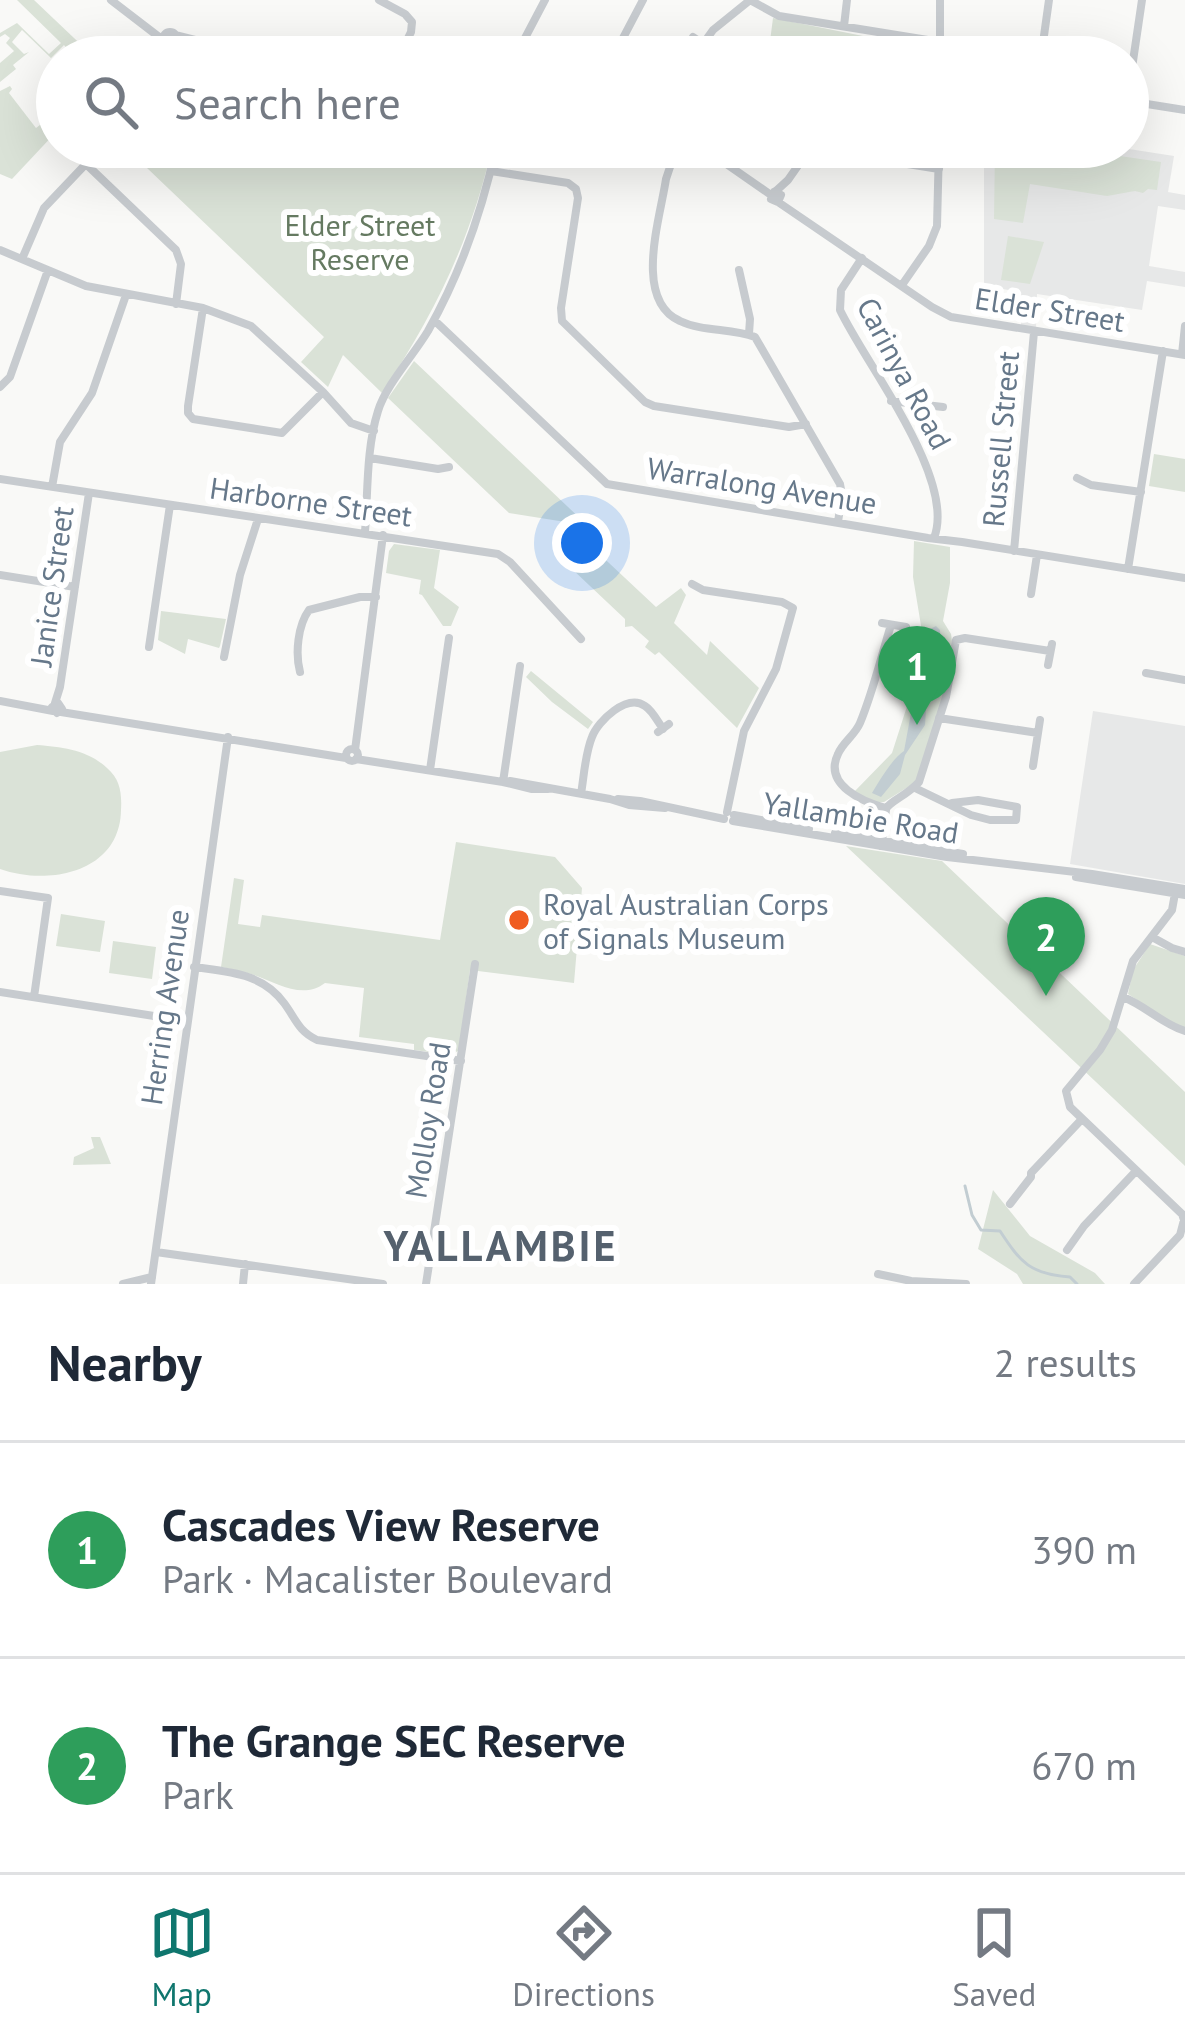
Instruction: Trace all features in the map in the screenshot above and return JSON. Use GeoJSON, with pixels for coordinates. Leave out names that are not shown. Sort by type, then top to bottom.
{"type":"FeatureCollection","features":[{"type":"Feature","properties":{"kind":"street"},"geometry":{"type":"LineString","coordinates":[[379,0],[406,14],[412,22],[409,36]]}},
{"type":"Feature","properties":{"kind":"street"},"geometry":{"type":"LineString","coordinates":[[526,36],[544,0]]}},
{"type":"Feature","properties":{"kind":"street"},"geometry":{"type":"LineString","coordinates":[[624,36],[643,0]]}},
{"type":"Feature","properties":{"kind":"street"},"geometry":{"type":"LineString","coordinates":[[709,36],[750,0],[776,15],[908,36]]}},
{"type":"Feature","properties":{"kind":"street"},"geometry":{"type":"LineString","coordinates":[[844,26],[848,0]]}},
{"type":"Feature","properties":{"kind":"street"},"geometry":{"type":"LineString","coordinates":[[940,0],[940,36]]}},
{"type":"Feature","properties":{"kind":"street"},"geometry":{"type":"LineString","coordinates":[[1044,36],[1049,0]]}},
{"type":"Feature","properties":{"kind":"street"},"geometry":{"type":"LineString","coordinates":[[1137,36],[1142,0]]}},
{"type":"Feature","properties":{"kind":"street"},"geometry":{"type":"LineString","coordinates":[[118,2],[163,36]]}},
{"type":"Feature","properties":{"kind":"street"},"geometry":{"type":"LineString","coordinates":[[1149,102],[1185,110]]}},
{"type":"Feature","properties":{"kind":"street"},"geometry":{"type":"LineString","coordinates":[[22,260],[44,208],[82,168]]}},
{"type":"Feature","properties":{"kind":"street"},"geometry":{"type":"LineString","coordinates":[[90,168],[176,250],[181,264],[176,304]]}},
{"type":"Feature","properties":{"kind":"street"},"geometry":{"type":"LineString","coordinates":[[362,532],[374,431],[383,399],[432,324],[462,261],[492,168]]}},
{"type":"Feature","properties":{"kind":"street"},"geometry":{"type":"LineString","coordinates":[[670,168],[652,273],[656,297],[681,322],[749,334],[760,344],[840,484],[838,522]]}},
{"type":"Feature","properties":{"kind":"street","name":"Elder Street"},"geometry":{"type":"LineString","coordinates":[[732,168],[956,319],[1184,354]]}},
{"type":"Feature","properties":{"kind":"street"},"geometry":{"type":"LineString","coordinates":[[777,196],[796,168]]}},
{"type":"Feature","properties":{"kind":"street"},"geometry":{"type":"LineString","coordinates":[[902,286],[934,234],[939,169],[933,168]]}},
{"type":"Feature","properties":{"kind":"street"},"geometry":{"type":"LineString","coordinates":[[491,171],[568,183],[576,189],[562,321],[642,400],[654,406],[789,427],[806,424]]}},
{"type":"Feature","properties":{"kind":"street"},"geometry":{"type":"LineString","coordinates":[[0,250],[86,286],[203,308],[258,330],[355,426],[374,431]]}},
{"type":"Feature","properties":{"kind":"street","name":"Carinya Road"},"geometry":{"type":"LineString","coordinates":[[862,258],[841,290],[838,305],[929,472],[935,490],[935,535]]}},
{"type":"Feature","properties":{"kind":"street"},"geometry":{"type":"LineString","coordinates":[[0,387],[10,377],[48,270]]}},
{"type":"Feature","properties":{"kind":"street"},"geometry":{"type":"LineString","coordinates":[[739,270],[749,334]]}},
{"type":"Feature","properties":{"kind":"street"},"geometry":{"type":"LineString","coordinates":[[52,487],[60,442],[92,393],[127,296]]}},
{"type":"Feature","properties":{"kind":"street"},"geometry":{"type":"LineString","coordinates":[[203,308],[188,406],[193,419],[282,433],[323,392]]}},
{"type":"Feature","properties":{"kind":"street","name":"Warralong Avenue"},"geometry":{"type":"LineString","coordinates":[[432,324],[607,484],[1185,578]]}},
{"type":"Feature","properties":{"kind":"street"},"geometry":{"type":"LineString","coordinates":[[1184,354],[1185,326]]}},
{"type":"Feature","properties":{"kind":"street","name":"Russell Street"},"geometry":{"type":"LineString","coordinates":[[1014,551],[1034,332]]}},
{"type":"Feature","properties":{"kind":"street"},"geometry":{"type":"LineString","coordinates":[[1129,570],[1162,351]]}},
{"type":"Feature","properties":{"kind":"street"},"geometry":{"type":"LineString","coordinates":[[891,401],[943,407]]}},
{"type":"Feature","properties":{"kind":"street"},"geometry":{"type":"LineString","coordinates":[[370,458],[448,467]]}},
{"type":"Feature","properties":{"kind":"street","name":"Harborne Street"},"geometry":{"type":"LineString","coordinates":[[0,478],[502,556],[581,639]]}},
{"type":"Feature","properties":{"kind":"street"},"geometry":{"type":"LineString","coordinates":[[1077,478],[1141,492]]}},
{"type":"Feature","properties":{"kind":"street","name":"Janice Street"},"geometry":{"type":"LineString","coordinates":[[57,707],[89,493]]}},
{"type":"Feature","properties":{"kind":"street"},"geometry":{"type":"LineString","coordinates":[[149,647],[170,505]]}},
{"type":"Feature","properties":{"kind":"street"},"geometry":{"type":"LineString","coordinates":[[224,657],[240,575],[258,518]]}},
{"type":"Feature","properties":{"kind":"street"},"geometry":{"type":"LineString","coordinates":[[352,754],[386,536]]}},
{"type":"Feature","properties":{"kind":"street"},"geometry":{"type":"LineString","coordinates":[[1031,594],[1037,555]]}},
{"type":"Feature","properties":{"kind":"street"},"geometry":{"type":"LineString","coordinates":[[0,575],[75,587]]}},
{"type":"Feature","properties":{"kind":"street"},"geometry":{"type":"LineString","coordinates":[[692,584],[703,590],[796,605],[776,669],[744,731],[729,816]]}},
{"type":"Feature","properties":{"kind":"street"},"geometry":{"type":"LineString","coordinates":[[300,672],[298,654],[307,612],[376,597]]}},
{"type":"Feature","properties":{"kind":"street"},"geometry":{"type":"LineString","coordinates":[[886,808],[856,797],[840,782],[835,766],[840,749],[859,727],[887,624],[906,627]]}},
{"type":"Feature","properties":{"kind":"street"},"geometry":{"type":"LineString","coordinates":[[430,770],[449,638]]}},
{"type":"Feature","properties":{"kind":"street"},"geometry":{"type":"LineString","coordinates":[[881,842],[886,808],[915,788],[939,718],[958,639],[1051,648],[1048,665]]}},
{"type":"Feature","properties":{"kind":"street"},"geometry":{"type":"LineString","coordinates":[[503,782],[520,666]]}},
{"type":"Feature","properties":{"kind":"street"},"geometry":{"type":"LineString","coordinates":[[1146,673],[1185,680]]}},
{"type":"Feature","properties":{"kind":"street","name":"Yallambie Road"},"geometry":{"type":"LineString","coordinates":[[0,701],[352,754],[520,788],[729,816],[1179,892]]}},
{"type":"Feature","properties":{"kind":"street"},"geometry":{"type":"LineString","coordinates":[[581,794],[590,741],[611,713],[632,703],[643,704],[664,728]]}},
{"type":"Feature","properties":{"kind":"street"},"geometry":{"type":"LineString","coordinates":[[939,718],[1038,734]]}},
{"type":"Feature","properties":{"kind":"street"},"geometry":{"type":"LineString","coordinates":[[1033,766],[1040,720]]}},
{"type":"Feature","properties":{"kind":"street","name":"Herring Avenue"},"geometry":{"type":"LineString","coordinates":[[151,1280],[228,737]]}},
{"type":"Feature","properties":{"kind":"street"},"geometry":{"type":"LineString","coordinates":[[915,788],[940,801],[978,800],[1017,807],[1016,820],[981,818],[952,803]]}},
{"type":"Feature","properties":{"kind":"street"},"geometry":{"type":"LineString","coordinates":[[0,891],[48,898],[34,997]]}},
{"type":"Feature","properties":{"kind":"street"},"geometry":{"type":"LineString","coordinates":[[1134,1284],[1180,1235],[1185,1224],[1182,1214],[1067,1104],[1067,1088],[1106,1040],[1133,962],[1165,921],[1179,892]]}},
{"type":"Feature","properties":{"kind":"street"},"geometry":{"type":"LineString","coordinates":[[1152,937],[1185,952]]}},
{"type":"Feature","properties":{"kind":"street","name":"Molloy Road"},"geometry":{"type":"LineString","coordinates":[[426,1284],[475,964]]}},
{"type":"Feature","properties":{"kind":"street"},"geometry":{"type":"LineString","coordinates":[[194,967],[266,983],[298,1029],[317,1040],[461,1061]]}},
{"type":"Feature","properties":{"kind":"street"},"geometry":{"type":"LineString","coordinates":[[0,992],[186,1021]]}},
{"type":"Feature","properties":{"kind":"street"},"geometry":{"type":"LineString","coordinates":[[1124,997],[1185,1031]]}},
{"type":"Feature","properties":{"kind":"street"},"geometry":{"type":"LineString","coordinates":[[1010,1204],[1030,1173],[1082,1119]]}},
{"type":"Feature","properties":{"kind":"street"},"geometry":{"type":"LineString","coordinates":[[1066,1252],[1136,1171]]}},
{"type":"Feature","properties":{"kind":"street"},"geometry":{"type":"LineString","coordinates":[[156,1252],[383,1284]]}},
{"type":"Feature","properties":{"kind":"street"},"geometry":{"type":"LineString","coordinates":[[243,1284],[245,1264]]}},
{"type":"Feature","properties":{"kind":"street"},"geometry":{"type":"LineString","coordinates":[[885,1272],[911,1281],[966,1284]]}},
{"type":"Feature","properties":{"kind":"street"},"geometry":{"type":"LineString","coordinates":[[123,1284],[151,1280]]}},
{"type":"Feature","properties":{"kind":"shaded area"},"geometry":{"type":"Polygon","coordinates":[[[1149,152],[1174,156],[1168,192],[1185,195],[1185,210],[1158,206],[1149,266],[1185,272],[1185,287],[1147,281],[1142,310],[1037,294],[1036,328],[1021,326],[1021,292],[984,286],[984,168],[1149,168],[1149,152]]]}},
{"type":"Feature","properties":{"kind":"shaded area"},"geometry":{"type":"Polygon","coordinates":[[[936,626],[941,647],[927,694],[925,725],[905,755],[900,774],[881,797],[872,793],[904,751],[911,713],[929,674],[930,629],[936,626]]]}},
{"type":"Feature","properties":{"kind":"shaded area"},"geometry":{"type":"Polygon","coordinates":[[[1093,711],[1185,726],[1185,884],[1070,864],[1093,711]]]}},
{"type":"Feature","properties":{"kind":"green space"},"geometry":{"type":"Polygon","coordinates":[[[17,0],[34,0],[72,36],[54,36],[17,0]]]}},
{"type":"Feature","properties":{"kind":"green space"},"geometry":{"type":"Polygon","coordinates":[[[773,18],[863,36],[771,36],[773,18]]]}},
{"type":"Feature","properties":{"kind":"green space"},"geometry":{"type":"Polygon","coordinates":[[[17,23],[36,44],[22,30],[12,42],[24,54],[29,52],[0,82],[0,63],[14,51],[6,43],[10,38],[0,33],[17,23]]]}},
{"type":"Feature","properties":{"kind":"green space"},"geometry":{"type":"Polygon","coordinates":[[[10,86],[9,93],[36,128],[36,153],[12,179],[0,174],[0,91],[10,86]]]}},
{"type":"Feature","properties":{"kind":"green space"},"geometry":{"type":"Polygon","coordinates":[[[1149,160],[1161,162],[1157,190],[1107,196],[1030,184],[1023,223],[994,219],[995,168],[1149,168],[1149,160]]]}},
{"type":"Feature","properties":{"kind":"green space","name":"Elder Street Reserve"},"geometry":{"type":"Polygon","coordinates":[[[147,168],[486,168],[449,275],[382,393],[343,355],[328,387],[301,362],[324,337],[147,168]]]}},
{"type":"Feature","properties":{"kind":"green space"},"geometry":{"type":"Polygon","coordinates":[[[1008,236],[1044,242],[1030,284],[1001,280],[1008,236]]]}},
{"type":"Feature","properties":{"kind":"green space"},"geometry":{"type":"Polygon","coordinates":[[[414,361],[587,525],[593,548],[656,607],[681,588],[686,595],[674,623],[707,655],[710,641],[759,688],[737,728],[659,652],[655,655],[645,647],[649,641],[632,626],[625,627],[625,619],[572,569],[578,524],[509,513],[388,398],[414,361]]]}},
{"type":"Feature","properties":{"kind":"green space"},"geometry":{"type":"Polygon","coordinates":[[[1154,454],[1185,459],[1185,492],[1149,486],[1154,454]]]}},
{"type":"Feature","properties":{"kind":"green space"},"geometry":{"type":"Polygon","coordinates":[[[914,541],[950,547],[943,621],[952,641],[943,697],[916,782],[884,802],[873,802],[854,792],[892,753],[925,650],[913,577],[914,541]]]}},
{"type":"Feature","properties":{"kind":"green space"},"geometry":{"type":"Polygon","coordinates":[[[394,544],[440,550],[434,588],[459,607],[451,626],[443,626],[419,594],[421,580],[386,573],[394,544]]]}},
{"type":"Feature","properties":{"kind":"green space"},"geometry":{"type":"Polygon","coordinates":[[[161,611],[226,619],[219,648],[188,639],[185,654],[158,640],[161,611]]]}},
{"type":"Feature","properties":{"kind":"green space"},"geometry":{"type":"Polygon","coordinates":[[[531,671],[593,722],[588,729],[526,677],[531,671]]]}},
{"type":"Feature","properties":{"kind":"green space"},"geometry":{"type":"Polygon","coordinates":[[[37,745],[92,757],[117,782],[121,810],[117,831],[95,861],[78,870],[39,876],[0,869],[0,752],[37,745]]]}},
{"type":"Feature","properties":{"kind":"green space"},"geometry":{"type":"Polygon","coordinates":[[[456,842],[555,857],[582,888],[574,983],[470,970],[459,1050],[452,1055],[359,1037],[364,988],[325,983],[297,990],[221,967],[234,878],[244,880],[238,924],[260,927],[262,915],[440,940],[456,842]]]}},
{"type":"Feature","properties":{"kind":"green space"},"geometry":{"type":"Polygon","coordinates":[[[846,846],[942,861],[1185,1092],[1185,1166],[846,846]]]}},
{"type":"Feature","properties":{"kind":"green space"},"geometry":{"type":"Polygon","coordinates":[[[61,914],[105,921],[100,952],[56,946],[61,914]]]}},
{"type":"Feature","properties":{"kind":"green space"},"geometry":{"type":"Polygon","coordinates":[[[113,941],[156,947],[152,979],[109,973],[113,941]]]}},
{"type":"Feature","properties":{"kind":"green space"},"geometry":{"type":"Polygon","coordinates":[[[1150,944],[1185,956],[1185,1028],[1128,994],[1133,970],[1150,944]]]}},
{"type":"Feature","properties":{"kind":"green space"},"geometry":{"type":"Polygon","coordinates":[[[91,1137],[100,1137],[111,1164],[73,1165],[74,1157],[94,1148],[91,1137]]]}},
{"type":"Feature","properties":{"kind":"green space"},"geometry":{"type":"Polygon","coordinates":[[[993,1190],[1030,1236],[1095,1273],[1105,1284],[1023,1284],[1017,1274],[978,1249],[993,1190]]]}},
{"type":"Feature","properties":{"kind":"waterway"},"geometry":{"type":"LineString","coordinates":[[965,1186],[981,1230],[1000,1231],[1028,1265],[1070,1277],[1077,1284]]}},
{"type":"Feature","properties":{"kind":"place","name":"Cascades View Reserve"},"geometry":{"type":"Point","coordinates":[917,725]}},
{"type":"Feature","properties":{"kind":"place","name":"Royal Australian Corps of Signals Museum"},"geometry":{"type":"Point","coordinates":[519,920]}},
{"type":"Feature","properties":{"kind":"place","name":"The Grange SEC Reserve"},"geometry":{"type":"Point","coordinates":[1046,996]}},
{"type":"Feature","properties":{"kind":"district","name":"YALLAMBIE"},"geometry":{"type":"Point","coordinates":[501,1245]}}]}
